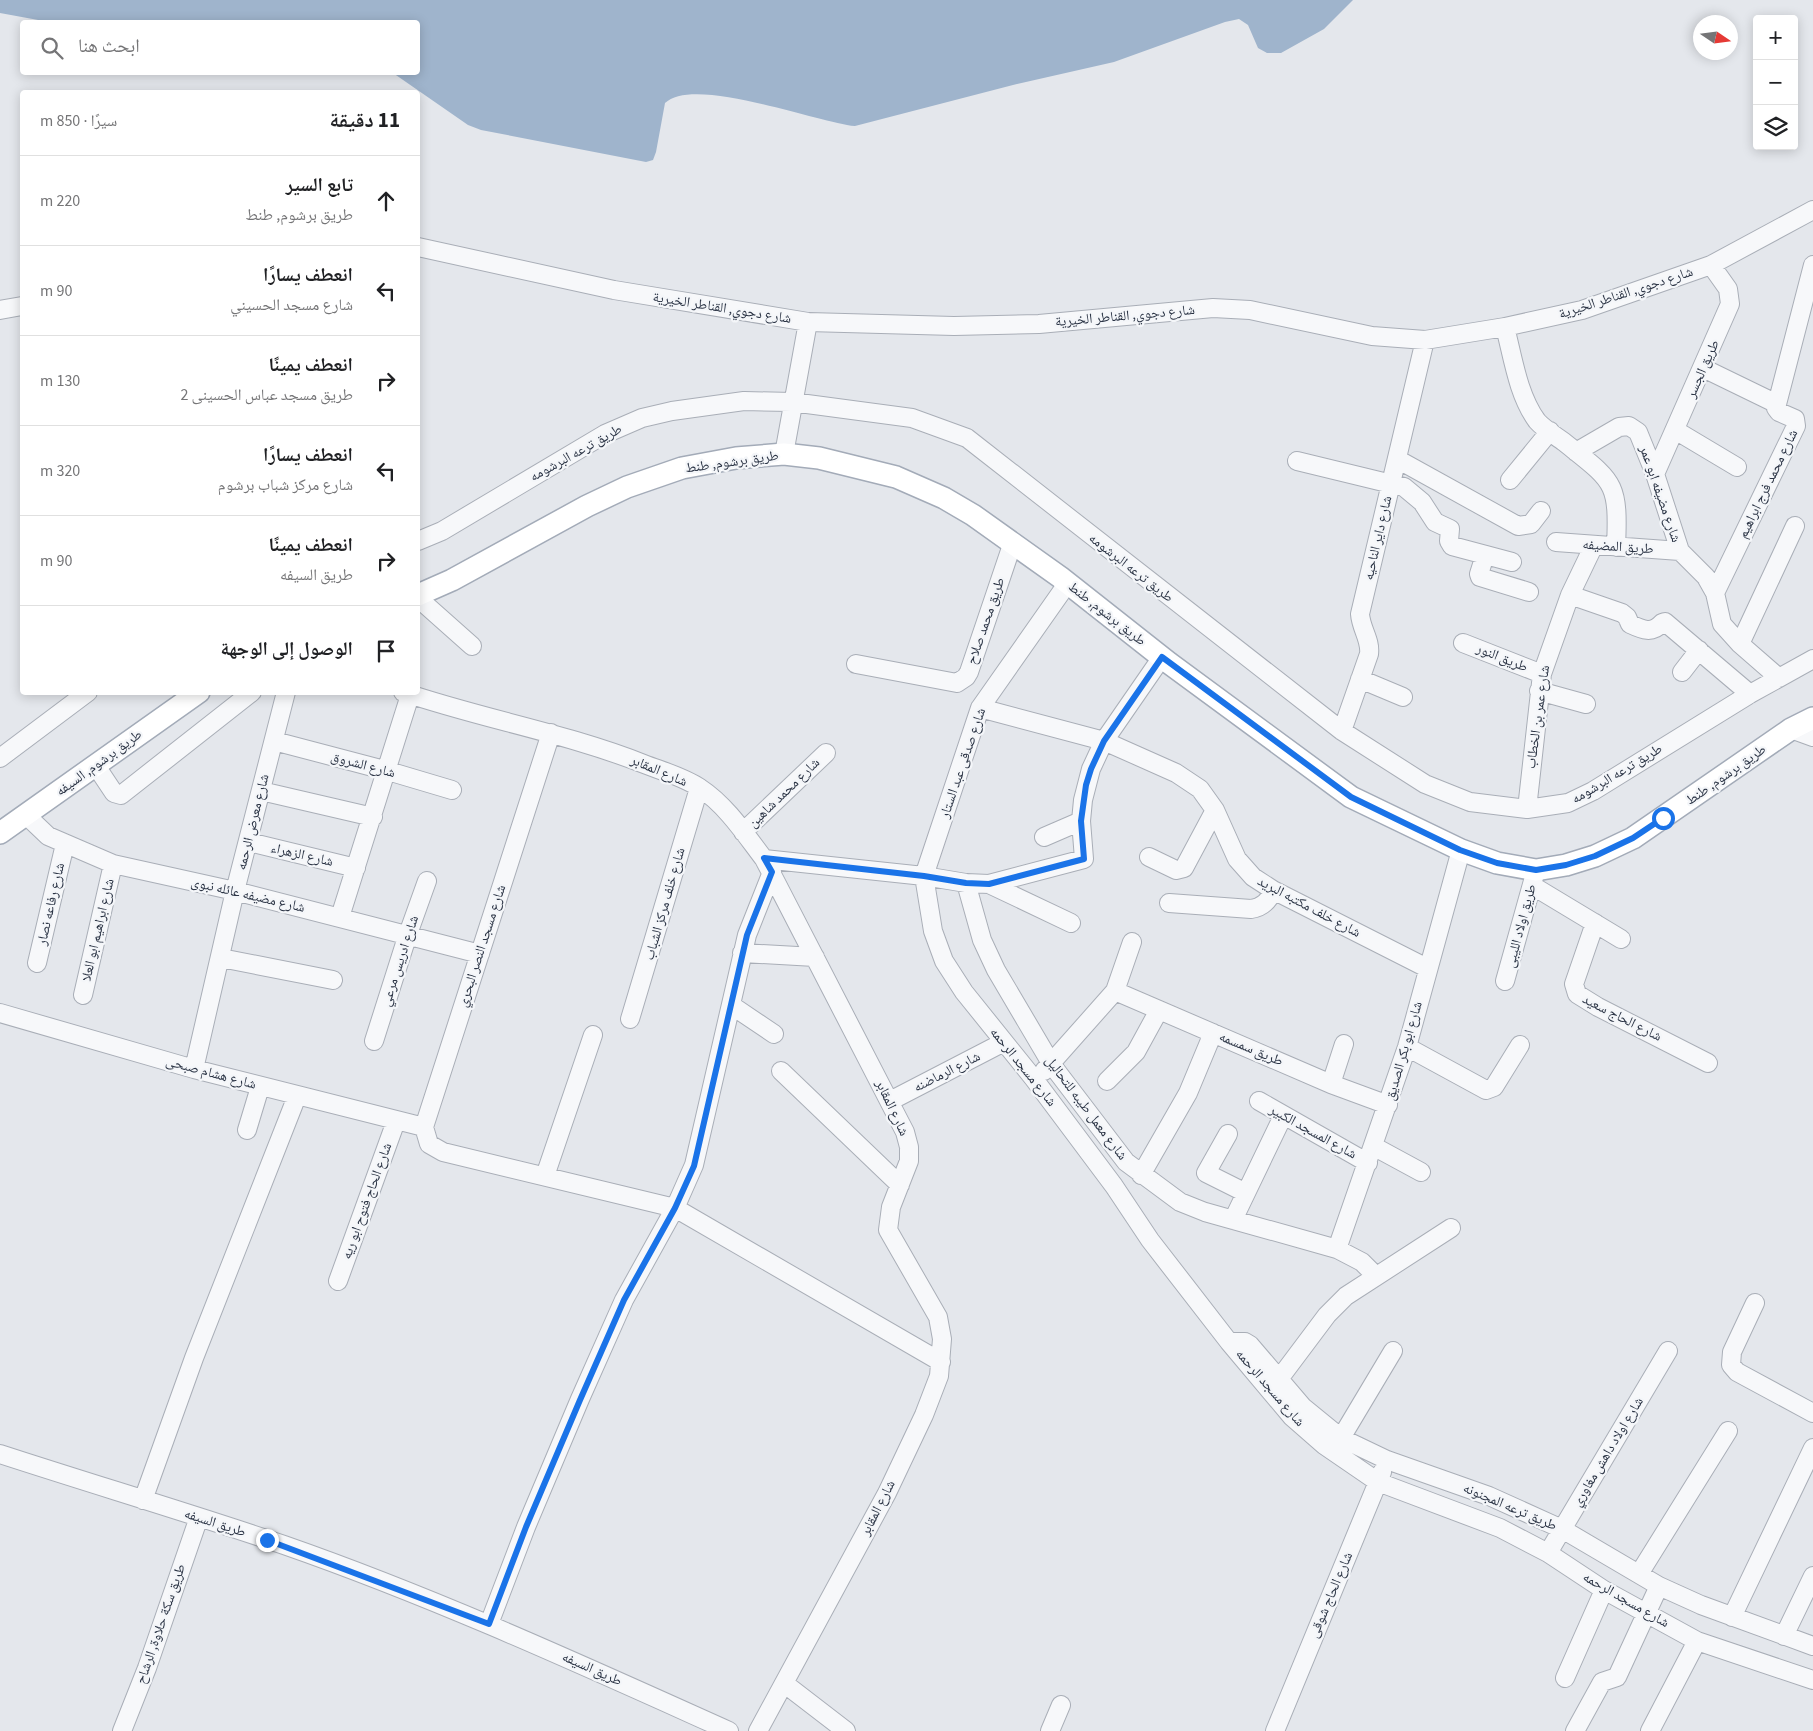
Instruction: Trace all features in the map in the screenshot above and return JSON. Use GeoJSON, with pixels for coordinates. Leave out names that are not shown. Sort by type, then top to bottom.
{"type":"FeatureCollection","features":[{"type":"Feature","properties":{"kind":"main road","name":"طريق برشوم, طنط"},"geometry":{"type":"LineString","coordinates":[[420,595],[452,580],[587,506],[627,487],[682,468],[736,458],[784,454],[819,458],[896,477],[944,498],[1013,542],[1162,657],[1351,797],[1460,850],[1534,878],[1595,856],[1633,838],[1791,729],[1813,718]]}},
{"type":"Feature","properties":{"kind":"main road","name":"طريق برشوم, السيفه"},"geometry":{"type":"LineString","coordinates":[[0,833],[27,816],[195,695]]}},
{"type":"Feature","properties":{"kind":"street","name":"شارع دجوي, القناطر الخيرية"},"geometry":{"type":"LineString","coordinates":[[420,247],[614,290],[808,322],[954,326],[1039,324],[1185,310],[1222,309],[1250,310],[1284,316],[1372,336],[1425,340],[1505,328],[1582,310],[1711,265],[1813,210]]}},
{"type":"Feature","properties":{"kind":"street","name":"طريق الجسر"},"geometry":{"type":"LineString","coordinates":[[1655,474],[1730,304],[1728,289],[1711,265]]}},
{"type":"Feature","properties":{"kind":"street"},"geometry":{"type":"LineString","coordinates":[[1703,368],[1777,404],[1813,266]]}},
{"type":"Feature","properties":{"kind":"street"},"geometry":{"type":"LineString","coordinates":[[0,310],[20,306]]}},
{"type":"Feature","properties":{"kind":"street"},"geometry":{"type":"LineString","coordinates":[[784,454],[808,322]]}},
{"type":"Feature","properties":{"kind":"street"},"geometry":{"type":"LineString","coordinates":[[1505,328],[1526,402],[1538,422],[1608,480],[1615,494],[1618,511],[1616,546]]}},
{"type":"Feature","properties":{"kind":"street","name":"شارع داير الناحيه"},"geometry":{"type":"LineString","coordinates":[[1342,731],[1370,648],[1360,624],[1360,614],[1425,340]]}},
{"type":"Feature","properties":{"kind":"street","name":"طريق ترعه البرشومه"},"geometry":{"type":"LineString","coordinates":[[420,541],[442,531],[605,434],[642,418],[672,411],[744,401],[792,402],[912,418],[967,438],[1342,731],[1425,784],[1470,802],[1527,809],[1568,803],[1593,791],[1750,694],[1813,659]]}},
{"type":"Feature","properties":{"kind":"street","name":"شارع محمد فرج ابراهيم"},"geometry":{"type":"LineString","coordinates":[[1715,593],[1796,426],[1795,419],[1779,412],[1777,404]]}},
{"type":"Feature","properties":{"kind":"street","name":"شارع مضيفه ابو عمر"},"geometry":{"type":"LineString","coordinates":[[1576,452],[1618,427],[1629,426],[1638,432],[1655,474],[1680,551],[1706,577],[1715,593],[1722,624],[1740,644],[1779,678]]}},
{"type":"Feature","properties":{"kind":"street"},"geometry":{"type":"LineString","coordinates":[[1675,430],[1737,467]]}},
{"type":"Feature","properties":{"kind":"street"},"geometry":{"type":"LineString","coordinates":[[1510,480],[1550,431]]}},
{"type":"Feature","properties":{"kind":"street"},"geometry":{"type":"LineString","coordinates":[[1397,459],[1518,526],[1531,524],[1541,511]]}},
{"type":"Feature","properties":{"kind":"street"},"geometry":{"type":"LineString","coordinates":[[1298,461],[1404,487],[1414,493],[1435,522],[1450,529],[1451,544],[1512,562]]}},
{"type":"Feature","properties":{"kind":"street"},"geometry":{"type":"LineString","coordinates":[[1740,644],[1795,526]]}},
{"type":"Feature","properties":{"kind":"street","name":"طريق محمد صلاح"},"geometry":{"type":"LineString","coordinates":[[856,664],[957,683],[962,681],[969,672],[1013,542]]}},
{"type":"Feature","properties":{"kind":"street","name":"طريق المضيفه"},"geometry":{"type":"LineString","coordinates":[[1556,542],[1680,551]]}},
{"type":"Feature","properties":{"kind":"street","name":"شارع عمر بن الخطاب"},"geometry":{"type":"LineString","coordinates":[[1527,809],[1541,682],[1570,595],[1594,545]]}},
{"type":"Feature","properties":{"kind":"street"},"geometry":{"type":"LineString","coordinates":[[1485,554],[1479,574],[1480,577],[1529,592]]}},
{"type":"Feature","properties":{"kind":"street","name":"شارع صدقى عبد الستار"},"geometry":{"type":"LineString","coordinates":[[924,876],[980,708],[1067,584]]}},
{"type":"Feature","properties":{"kind":"street"},"geometry":{"type":"LineString","coordinates":[[1570,595],[1622,613],[1627,617],[1630,624],[1648,631],[1655,630],[1664,622],[1750,694]]}},
{"type":"Feature","properties":{"kind":"street"},"geometry":{"type":"LineString","coordinates":[[420,598],[472,646]]}},
{"type":"Feature","properties":{"kind":"street","name":"طريق النور"},"geometry":{"type":"LineString","coordinates":[[1463,643],[1586,704]]}},
{"type":"Feature","properties":{"kind":"street"},"geometry":{"type":"LineString","coordinates":[[1682,672],[1699,650]]}},
{"type":"Feature","properties":{"kind":"street"},"geometry":{"type":"LineString","coordinates":[[489,1624],[526,1527],[624,1300],[675,1208],[694,1166],[742,953],[768,865],[924,876],[966,883],[989,884],[1085,858],[1081,821],[1086,785],[1104,741],[1162,657]]}},
{"type":"Feature","properties":{"kind":"street"},"geometry":{"type":"LineString","coordinates":[[1360,679],[1403,697]]}},
{"type":"Feature","properties":{"kind":"street"},"geometry":{"type":"LineString","coordinates":[[0,758],[84,695]]}},
{"type":"Feature","properties":{"kind":"street"},"geometry":{"type":"LineString","coordinates":[[96,766],[116,794],[122,795],[248,695]]}},
{"type":"Feature","properties":{"kind":"street","name":"شارع معرض الرحمه"},"geometry":{"type":"LineString","coordinates":[[194,1069],[235,891],[285,695]]}},
{"type":"Feature","properties":{"kind":"street"},"geometry":{"type":"LineString","coordinates":[[340,917],[388,771],[406,695]]}},
{"type":"Feature","properties":{"kind":"street","name":"شارع المقابر"},"geometry":{"type":"LineString","coordinates":[[410,695],[551,733],[627,757],[699,788],[721,806],[768,865],[905,1132],[909,1146],[909,1161],[890,1207],[888,1230],[938,1317],[942,1339],[939,1376],[928,1406],[887,1493],[758,1731]]}},
{"type":"Feature","properties":{"kind":"street","name":"شارع خلف مكتبه البريد"},"geometry":{"type":"LineString","coordinates":[[980,708],[1104,741],[1176,774],[1200,789],[1215,810],[1237,859],[1253,877],[1273,890],[1427,968]]}},
{"type":"Feature","properties":{"kind":"street"},"geometry":{"type":"LineString","coordinates":[[1791,729],[1813,737]]}},
{"type":"Feature","properties":{"kind":"street","name":"شارع مسجد النصر البحري"},"geometry":{"type":"LineString","coordinates":[[424,1127],[551,733]]}},
{"type":"Feature","properties":{"kind":"street","name":"شارع الشروق"},"geometry":{"type":"LineString","coordinates":[[274,741],[452,790]]}},
{"type":"Feature","properties":{"kind":"street","name":"شارع محمد شاهين"},"geometry":{"type":"LineString","coordinates":[[743,832],[826,753]]}},
{"type":"Feature","properties":{"kind":"street","name":"شارع خلف مركز الشباب"},"geometry":{"type":"LineString","coordinates":[[630,1019],[699,788]]}},
{"type":"Feature","properties":{"kind":"street"},"geometry":{"type":"LineString","coordinates":[[261,791],[373,818]]}},
{"type":"Feature","properties":{"kind":"street"},"geometry":{"type":"LineString","coordinates":[[1149,857],[1176,870],[1184,868],[1215,810]]}},
{"type":"Feature","properties":{"kind":"street","name":"شارع مضيفه عائله نبوى"},"geometry":{"type":"LineString","coordinates":[[27,816],[48,836],[113,864],[235,891],[480,954]]}},
{"type":"Feature","properties":{"kind":"street"},"geometry":{"type":"LineString","coordinates":[[1044,837],[1081,821]]}},
{"type":"Feature","properties":{"kind":"street","name":"شارع الزهراء"},"geometry":{"type":"LineString","coordinates":[[249,842],[356,868]]}},
{"type":"Feature","properties":{"kind":"street","name":"شارع رفاعه نصار"},"geometry":{"type":"LineString","coordinates":[[37,963],[65,844]]}},
{"type":"Feature","properties":{"kind":"street","name":"شارع ابو بكر الصديق"},"geometry":{"type":"LineString","coordinates":[[1337,1249],[1407,1047],[1460,850]]}},
{"type":"Feature","properties":{"kind":"street","name":"شارع ابراهيم ابو العلا"},"geometry":{"type":"LineString","coordinates":[[83,995],[113,864]]}},
{"type":"Feature","properties":{"kind":"street","name":"شارع مسجد الرحمه"},"geometry":{"type":"LineString","coordinates":[[924,876],[933,931],[944,961],[964,992],[1034,1079],[1114,1186],[1150,1240],[1229,1342],[1298,1412],[1324,1445],[1378,1482],[1500,1528],[1548,1553],[1604,1590],[1697,1640],[1813,1680]]}},
{"type":"Feature","properties":{"kind":"street"},"geometry":{"type":"LineString","coordinates":[[1534,878],[1595,923],[1621,939]]}},
{"type":"Feature","properties":{"kind":"street","name":"طريق اولاد الليبى"},"geometry":{"type":"LineString","coordinates":[[1506,981],[1534,878]]}},
{"type":"Feature","properties":{"kind":"street","name":"شارع ادريس مرعي"},"geometry":{"type":"LineString","coordinates":[[374,1041],[427,881]]}},
{"type":"Feature","properties":{"kind":"street","name":"شارع معمل طيبه للتحاليل"},"geometry":{"type":"LineString","coordinates":[[966,883],[982,940],[996,970],[1052,1065],[1126,1162],[1141,1175],[1180,1202],[1233,1220],[1337,1249],[1362,1262],[1376,1276]]}},
{"type":"Feature","properties":{"kind":"street"},"geometry":{"type":"LineString","coordinates":[[989,884],[1071,923]]}},
{"type":"Feature","properties":{"kind":"street"},"geometry":{"type":"LineString","coordinates":[[1169,903],[1251,909],[1257,908],[1267,901],[1273,890]]}},
{"type":"Feature","properties":{"kind":"street","name":"شارع الحاج سعيد"},"geometry":{"type":"LineString","coordinates":[[1595,923],[1574,984],[1577,994],[1598,1008],[1708,1063]]}},
{"type":"Feature","properties":{"kind":"street"},"geometry":{"type":"LineString","coordinates":[[1034,1079],[1052,1065],[1115,991],[1132,942]]}},
{"type":"Feature","properties":{"kind":"street"},"geometry":{"type":"LineString","coordinates":[[742,953],[815,957]]}},
{"type":"Feature","properties":{"kind":"street"},"geometry":{"type":"LineString","coordinates":[[221,958],[333,980]]}},
{"type":"Feature","properties":{"kind":"street","name":"طريق سمسمه"},"geometry":{"type":"LineString","coordinates":[[1115,991],[1331,1084],[1388,1105]]}},
{"type":"Feature","properties":{"kind":"street"},"geometry":{"type":"LineString","coordinates":[[731,1005],[774,1034]]}},
{"type":"Feature","properties":{"kind":"street"},"geometry":{"type":"LineString","coordinates":[[1107,1081],[1136,1052],[1159,1010]]}},
{"type":"Feature","properties":{"kind":"street","name":"شارع هشام صبحى"},"geometry":{"type":"LineString","coordinates":[[0,1013],[260,1087],[424,1127]]}},
{"type":"Feature","properties":{"kind":"street"},"geometry":{"type":"LineString","coordinates":[[1141,1175],[1188,1093],[1212,1033]]}},
{"type":"Feature","properties":{"kind":"street"},"geometry":{"type":"LineString","coordinates":[[544,1176],[593,1035]]}},
{"type":"Feature","properties":{"kind":"street","name":"شارع الرماضنه"},"geometry":{"type":"LineString","coordinates":[[890,1101],[1004,1042]]}},
{"type":"Feature","properties":{"kind":"street"},"geometry":{"type":"LineString","coordinates":[[1331,1084],[1344,1044]]}},
{"type":"Feature","properties":{"kind":"street"},"geometry":{"type":"LineString","coordinates":[[1407,1047],[1486,1090],[1494,1087],[1520,1045]]}},
{"type":"Feature","properties":{"kind":"street"},"geometry":{"type":"LineString","coordinates":[[781,1071],[900,1185]]}},
{"type":"Feature","properties":{"kind":"street"},"geometry":{"type":"LineString","coordinates":[[247,1130],[260,1087]]}},
{"type":"Feature","properties":{"kind":"street"},"geometry":{"type":"LineString","coordinates":[[143,1500],[194,1358],[297,1096]]}},
{"type":"Feature","properties":{"kind":"street","name":"شارع المسجد الكبير"},"geometry":{"type":"LineString","coordinates":[[1259,1101],[1368,1163]]}},
{"type":"Feature","properties":{"kind":"street"},"geometry":{"type":"LineString","coordinates":[[1233,1220],[1283,1116]]}},
{"type":"Feature","properties":{"kind":"street","name":"شارع الحاج فتوح ابو ريه"},"geometry":{"type":"LineString","coordinates":[[338,1281],[396,1121]]}},
{"type":"Feature","properties":{"kind":"street"},"geometry":{"type":"LineString","coordinates":[[424,1127],[429,1144],[443,1152],[675,1208],[941,1362]]}},
{"type":"Feature","properties":{"kind":"street"},"geometry":{"type":"LineString","coordinates":[[1228,1134],[1206,1173],[1246,1193]]}},
{"type":"Feature","properties":{"kind":"street"},"geometry":{"type":"LineString","coordinates":[[1373,1146],[1421,1172]]}},
{"type":"Feature","properties":{"kind":"street"},"geometry":{"type":"LineString","coordinates":[[1279,1379],[1327,1315],[1346,1296],[1451,1228]]}},
{"type":"Feature","properties":{"kind":"street"},"geometry":{"type":"LineString","coordinates":[[1755,1303],[1732,1352],[1731,1365],[1737,1372],[1813,1413]]}},
{"type":"Feature","properties":{"kind":"street","name":"طريق ترعه المجنونه"},"geometry":{"type":"LineString","coordinates":[[1229,1342],[1245,1342],[1250,1345],[1279,1379],[1298,1412],[1342,1438],[1387,1460],[1489,1496],[1562,1529],[1659,1586],[1732,1617],[1784,1636],[1811,1641]]}},
{"type":"Feature","properties":{"kind":"street"},"geometry":{"type":"LineString","coordinates":[[1342,1438],[1393,1351]]}},
{"type":"Feature","properties":{"kind":"street","name":"شارع اولاد داهش مغاوري"},"geometry":{"type":"LineString","coordinates":[[1548,1553],[1668,1351]]}},
{"type":"Feature","properties":{"kind":"street"},"geometry":{"type":"LineString","coordinates":[[1638,1574],[1728,1431]]}},
{"type":"Feature","properties":{"kind":"street"},"geometry":{"type":"LineString","coordinates":[[1732,1617],[1813,1448]]}},
{"type":"Feature","properties":{"kind":"street","name":"طريق السيفه"},"geometry":{"type":"LineString","coordinates":[[0,1454],[285,1545],[489,1624],[729,1731]]}},
{"type":"Feature","properties":{"kind":"street","name":"شارع الحاج شوقى"},"geometry":{"type":"LineString","coordinates":[[1275,1731],[1387,1460]]}},
{"type":"Feature","properties":{"kind":"street","name":"طريق سكة حلاوة, الرشاح"},"geometry":{"type":"LineString","coordinates":[[122,1731],[147,1668],[199,1517]]}},
{"type":"Feature","properties":{"kind":"street"},"geometry":{"type":"LineString","coordinates":[[1784,1636],[1813,1576]]}},
{"type":"Feature","properties":{"kind":"street"},"geometry":{"type":"LineString","coordinates":[[1575,1731],[1601,1683],[1604,1680],[1617,1677],[1659,1586]]}},
{"type":"Feature","properties":{"kind":"street"},"geometry":{"type":"LineString","coordinates":[[1565,1678],[1604,1590]]}},
{"type":"Feature","properties":{"kind":"street"},"geometry":{"type":"LineString","coordinates":[[1650,1731],[1697,1640]]}},
{"type":"Feature","properties":{"kind":"street"},"geometry":{"type":"LineString","coordinates":[[785,1684],[846,1731]]}},
{"type":"Feature","properties":{"kind":"street"},"geometry":{"type":"LineString","coordinates":[[1050,1731],[1061,1705]]}},
{"type":"Feature","properties":{"kind":"water"},"geometry":{"type":"Polygon","coordinates":[[[0,0],[1353,0],[1324,29],[1281,53],[1267,53],[1258,48],[1248,25],[1239,19],[1225,22],[1114,62],[1013,85],[855,126],[756,102],[727,97],[701,94],[680,96],[665,103],[656,152],[653,160],[646,162],[481,130],[468,125],[396,75],[420,75],[420,20],[38,20],[0,13],[0,0]]]}},
{"type":"Feature","properties":{"kind":"route"},"geometry":{"type":"LineString","coordinates":[[267,1540],[285,1545],[489,1624],[561,1442],[624,1300],[645,1259],[675,1208],[694,1166],[747,935],[755,910],[772,872],[764,858],[924,876],[966,883],[989,884],[1084,859],[1081,821],[1083,800],[1091,769],[1104,741],[1162,657],[1351,797],[1460,850],[1497,863],[1536,870],[1566,865],[1595,856],[1633,838],[1663,818]]}}]}
